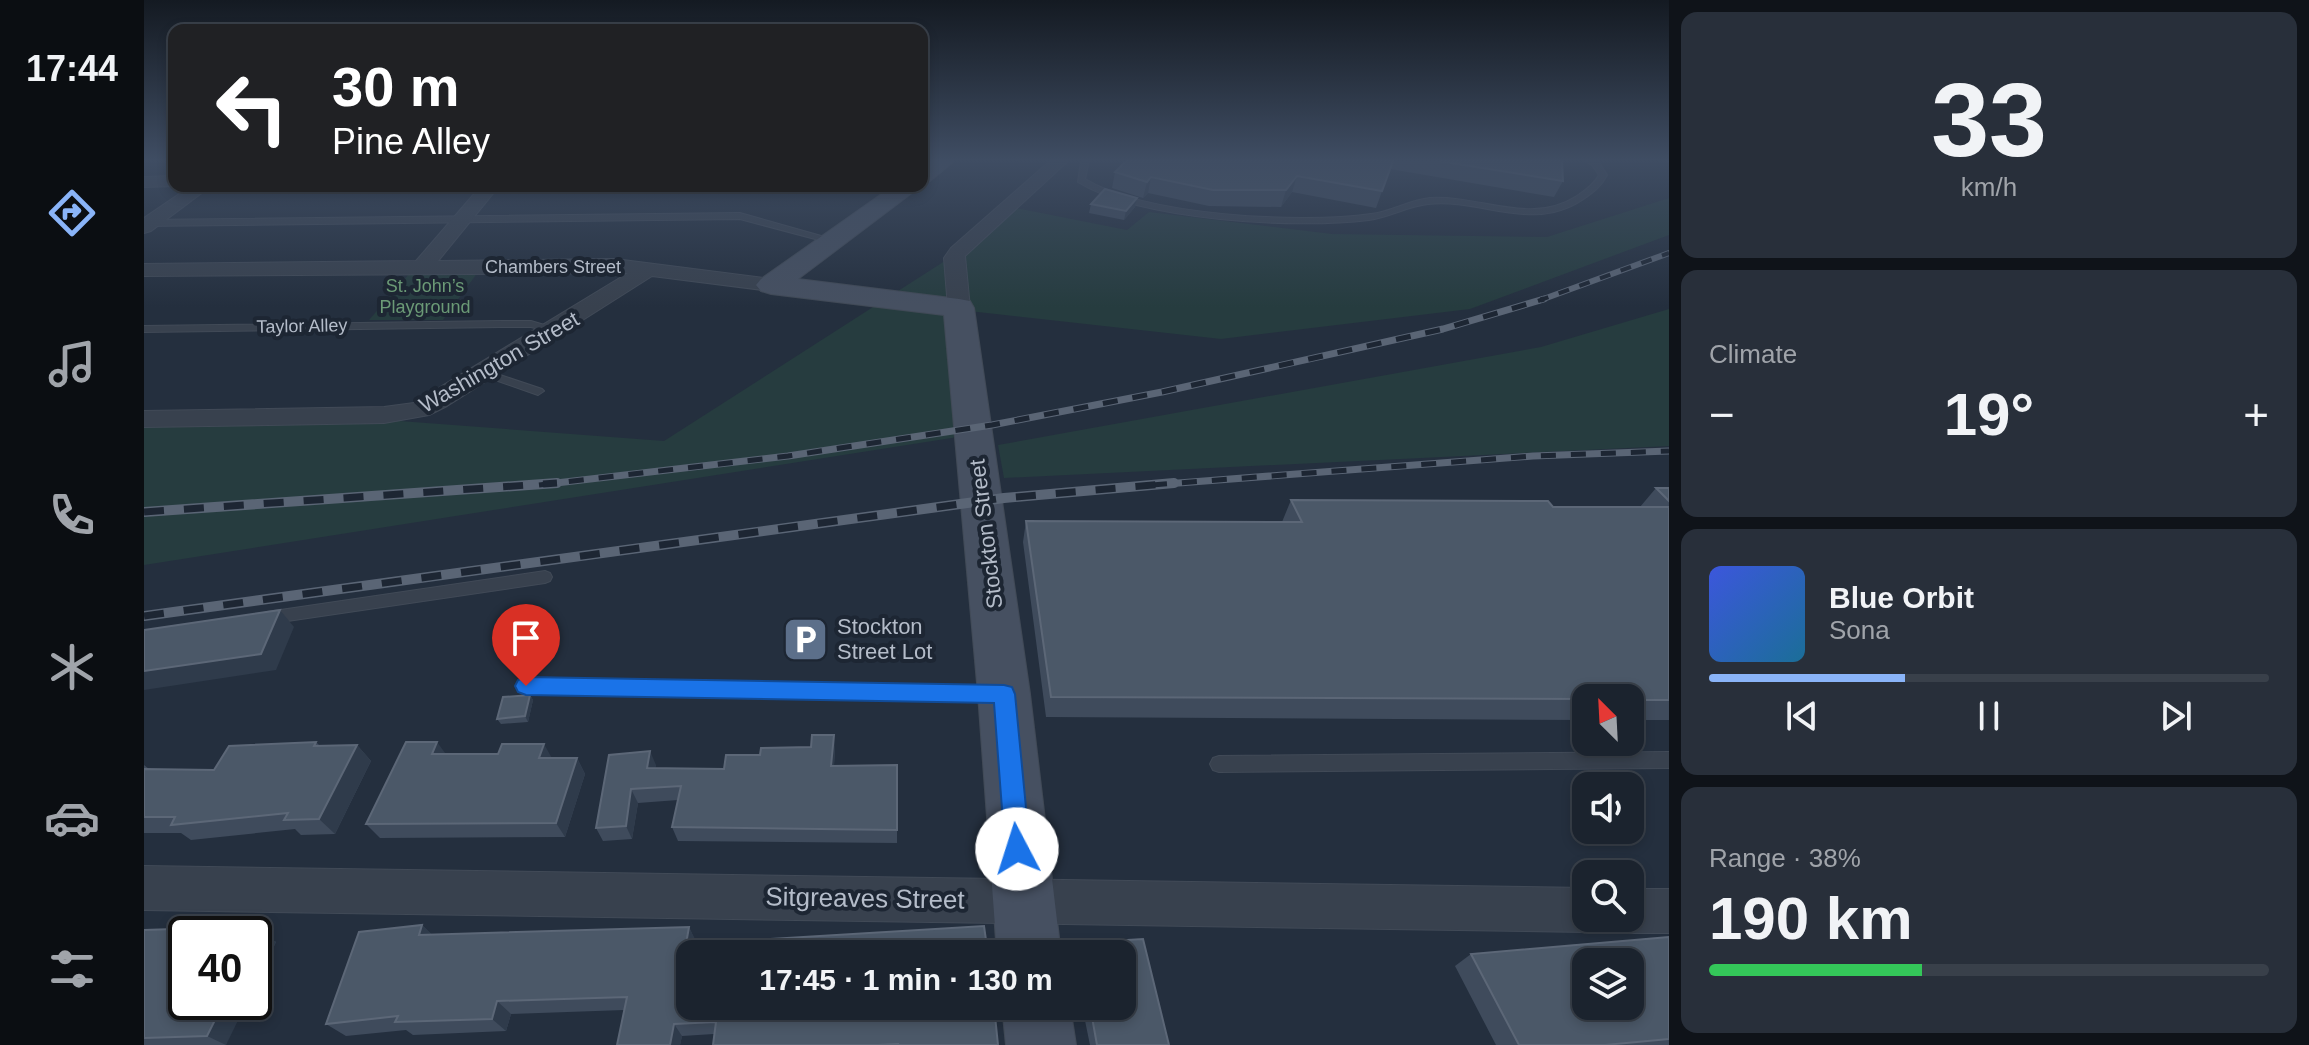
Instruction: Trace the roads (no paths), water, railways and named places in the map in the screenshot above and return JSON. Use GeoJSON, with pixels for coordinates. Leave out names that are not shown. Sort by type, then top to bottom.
{"type":"FeatureCollection","features":[{"type":"Feature","properties":{"kind":"street"},"geometry":{"type":"LineString","coordinates":[[146,224],[167,210]]}},
{"type":"Feature","properties":{"kind":"street"},"geometry":{"type":"LineString","coordinates":[[421,268],[470,210]]}},
{"type":"Feature","properties":{"kind":"street"},"geometry":{"type":"LineString","coordinates":[[771,285],[877,210]]}},
{"type":"Feature","properties":{"kind":"street","name":"Stockton Street"},"geometry":{"type":"LineString","coordinates":[[1005,210],[954,258],[1004,694],[1027,940]]}},
{"type":"Feature","properties":{"kind":"street","name":"Chambers Street"},"geometry":{"type":"LineString","coordinates":[[144,270],[590,265],[649,269],[959,308]]}},
{"type":"Feature","properties":{"kind":"street","name":"Washington Street"},"geometry":{"type":"LineString","coordinates":[[144,419],[405,413],[438,401],[649,269]]}},
{"type":"Feature","properties":{"kind":"street","name":"Sitgreaves Street"},"geometry":{"type":"LineString","coordinates":[[144,888],[1572,910]]}},
{"type":"Feature","properties":{"kind":"street"},"geometry":{"type":"LineString","coordinates":[[1644,911],[1669,911]]}},
{"type":"Feature","properties":{"kind":"street"},"geometry":{"type":"LineString","coordinates":[[1038,1020],[1041,1045]]}},
{"type":"Feature","properties":{"kind":"lane"},"geometry":{"type":"LineString","coordinates":[[1197,210],[1315,220],[1384,215],[1400,210]]}},
{"type":"Feature","properties":{"kind":"lane"},"geometry":{"type":"LineString","coordinates":[[1505,210],[1534,213],[1560,210]]}},
{"type":"Feature","properties":{"kind":"lane"},"geometry":{"type":"LineString","coordinates":[[146,224],[740,216],[834,241]]}},
{"type":"Feature","properties":{"kind":"lane","name":"Taylor Alley"},"geometry":{"type":"LineString","coordinates":[[144,329],[531,324],[556,330]]}},
{"type":"Feature","properties":{"kind":"lane"},"geometry":{"type":"LineString","coordinates":[[485,373],[538,391]]}},
{"type":"Feature","properties":{"kind":"lane"},"geometry":{"type":"LineString","coordinates":[[252,620],[545,577]]}},
{"type":"Feature","properties":{"kind":"lane"},"geometry":{"type":"LineString","coordinates":[[526,686],[1004,694]]}},
{"type":"Feature","properties":{"kind":"lane"},"geometry":{"type":"LineString","coordinates":[[1219,764],[1669,760]]}},
{"type":"Feature","properties":{"kind":"railway"},"geometry":{"type":"LineString","coordinates":[[1541,300],[1669,253]]}},
{"type":"Feature","properties":{"kind":"railway"},"geometry":{"type":"LineString","coordinates":[[555,483],[788,456],[992,425],[1162,392],[1443,329],[1541,300]]}},
{"type":"Feature","properties":{"kind":"railway"},"geometry":{"type":"LineString","coordinates":[[1152,485],[1533,456],[1669,451]]}},
{"type":"Feature","properties":{"kind":"railway"},"geometry":{"type":"LineString","coordinates":[[144,512],[555,483]]}},
{"type":"Feature","properties":{"kind":"railway"},"geometry":{"type":"LineString","coordinates":[[539,485],[555,483]]}},
{"type":"Feature","properties":{"kind":"railway"},"geometry":{"type":"LineString","coordinates":[[144,616],[1004,498],[1174,483]]}},
{"type":"Feature","properties":{"kind":"place","name":"Stockton Street Lot"},"geometry":{"type":"Point","coordinates":[806,639]}},
{"type":"Feature","properties":{"kind":"park label","name":"St. John’s Playground"},"geometry":{"type":"Point","coordinates":[425,296]}}]}
